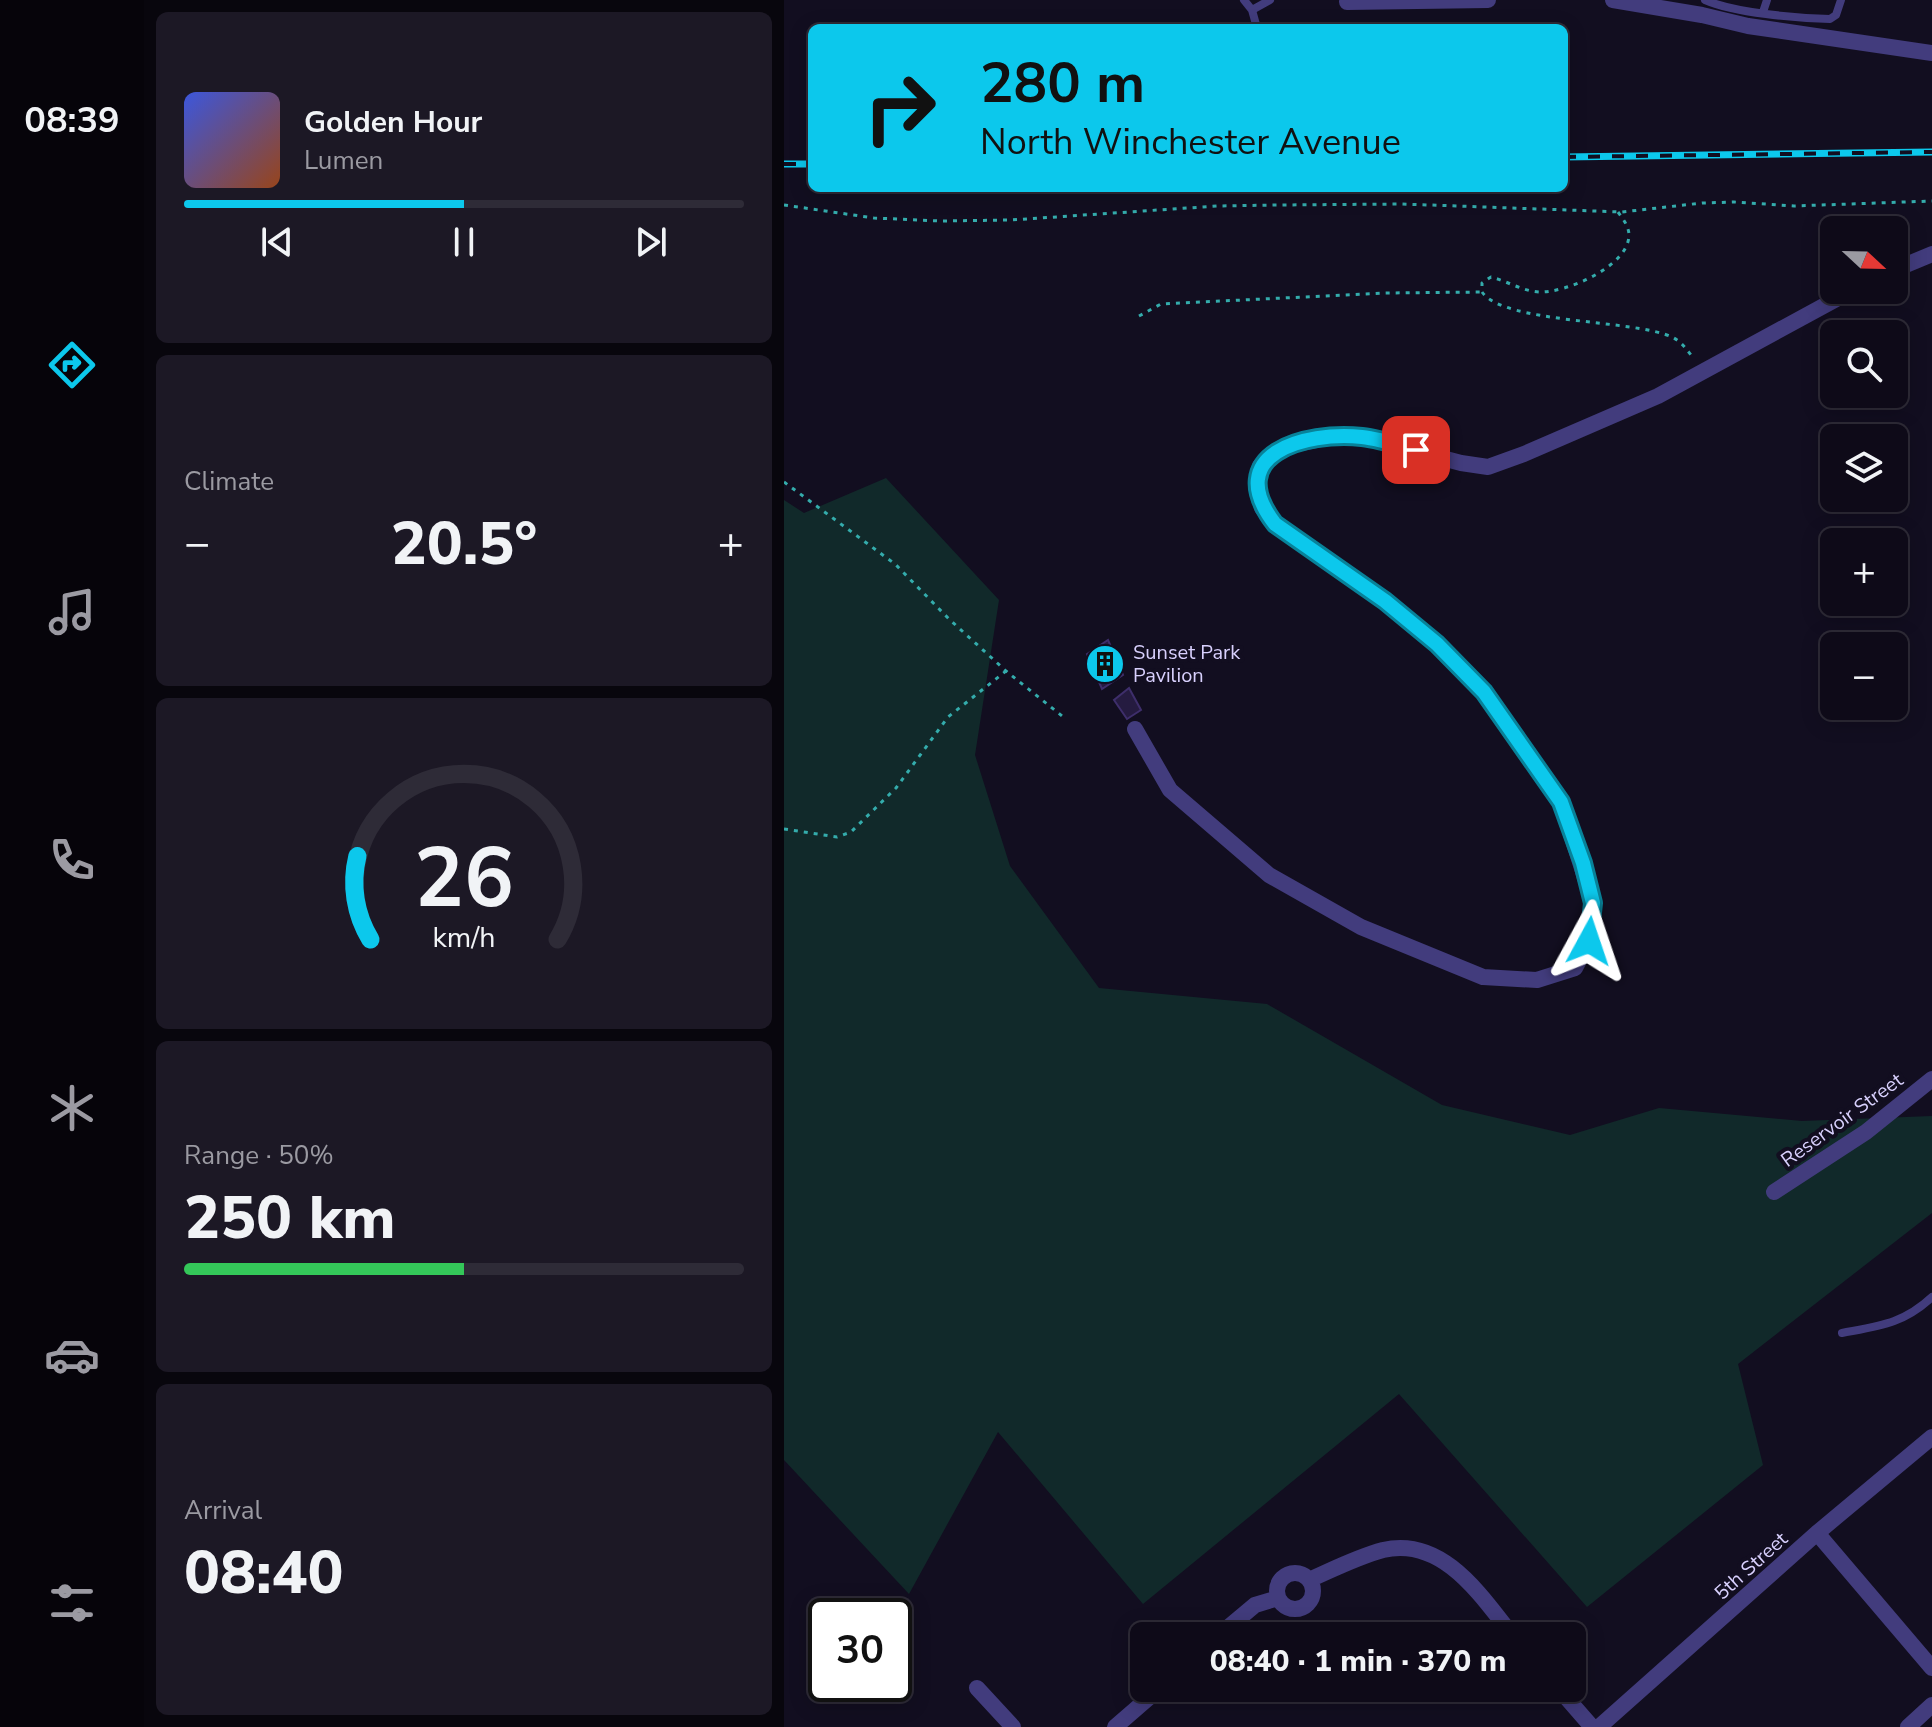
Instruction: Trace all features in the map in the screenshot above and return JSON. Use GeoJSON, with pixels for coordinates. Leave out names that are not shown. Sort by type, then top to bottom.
{"type":"FeatureCollection","features":[{"type":"Feature","properties":{"kind":"street"},"geometry":{"type":"LineString","coordinates":[[1347,2],[1488,0]]}},
{"type":"Feature","properties":{"kind":"street"},"geometry":{"type":"LineString","coordinates":[[1613,0],[1748,26],[1932,53]]}},
{"type":"Feature","properties":{"kind":"street"},"geometry":{"type":"LineString","coordinates":[[1908,264],[1932,254]]}},
{"type":"Feature","properties":{"kind":"street"},"geometry":{"type":"LineString","coordinates":[[1135,729],[1170,790],[1269,875],[1361,927],[1483,977],[1537,980],[1575,968],[1589,941],[1593,903],[1583,863],[1561,802],[1484,692],[1437,644],[1385,601],[1275,524],[1262,508],[1256,485],[1260,466],[1283,447],[1336,436],[1363,437],[1461,463],[1488,467],[1631,408],[1828,304]]}},
{"type":"Feature","properties":{"kind":"street","name":"Reservoir Street"},"geometry":{"type":"LineString","coordinates":[[1774,1192],[1866,1132],[1932,1079]]}},
{"type":"Feature","properties":{"kind":"street","name":"5th Street"},"geometry":{"type":"LineString","coordinates":[[1599,1727],[1817,1533],[1932,1437]]}},
{"type":"Feature","properties":{"kind":"street"},"geometry":{"type":"LineString","coordinates":[[1817,1533],[1932,1668]]}},
{"type":"Feature","properties":{"kind":"street"},"geometry":{"type":"LineString","coordinates":[[1309,1580],[1342,1564],[1385,1550],[1411,1549],[1455,1568],[1502,1622]]}},
{"type":"Feature","properties":{"kind":"street"},"geometry":{"type":"LineString","coordinates":[[1288,1574],[1302,1575],[1309,1580],[1312,1596],[1302,1607],[1289,1608],[1278,1598],[1278,1585],[1288,1574]]}},
{"type":"Feature","properties":{"kind":"street"},"geometry":{"type":"LineString","coordinates":[[1235,1622],[1255,1605],[1278,1598]]}},
{"type":"Feature","properties":{"kind":"street"},"geometry":{"type":"LineString","coordinates":[[977,1688],[1013,1727]]}},
{"type":"Feature","properties":{"kind":"street"},"geometry":{"type":"LineString","coordinates":[[1115,1727],[1144,1702]]}},
{"type":"Feature","properties":{"kind":"street"},"geometry":{"type":"LineString","coordinates":[[1570,1702],[1592,1727]]}},
{"type":"Feature","properties":{"kind":"street"},"geometry":{"type":"LineString","coordinates":[[1908,1727],[1932,1705]]}},
{"type":"Feature","properties":{"kind":"lane"},"geometry":{"type":"LineString","coordinates":[[1244,0],[1252,10],[1256,24]]}},
{"type":"Feature","properties":{"kind":"lane"},"geometry":{"type":"LineString","coordinates":[[1252,10],[1270,0]]}},
{"type":"Feature","properties":{"kind":"lane"},"geometry":{"type":"LineString","coordinates":[[1705,0],[1717,5],[1763,12],[1830,19],[1836,15],[1841,0]]}},
{"type":"Feature","properties":{"kind":"lane"},"geometry":{"type":"LineString","coordinates":[[1763,12],[1767,0]]}},
{"type":"Feature","properties":{"kind":"lane"},"geometry":{"type":"LineString","coordinates":[[1842,1333],[1886,1325],[1905,1318],[1932,1297]]}},
{"type":"Feature","properties":{"kind":"path"},"geometry":{"type":"LineString","coordinates":[[784,205],[874,218],[940,221],[1011,220],[1217,206],[1402,204],[1618,212],[1712,202],[1794,206],[1932,201]]}},
{"type":"Feature","properties":{"kind":"path"},"geometry":{"type":"LineString","coordinates":[[1618,212],[1625,222],[1629,239],[1625,249],[1604,270],[1553,291],[1522,289],[1491,277],[1482,283],[1482,292],[1490,300],[1516,309],[1587,323],[1643,329],[1674,338],[1683,344],[1704,372]]}},
{"type":"Feature","properties":{"kind":"path"},"geometry":{"type":"LineString","coordinates":[[1139,316],[1161,304],[1385,293],[1482,292]]}},
{"type":"Feature","properties":{"kind":"path"},"geometry":{"type":"LineString","coordinates":[[784,482],[895,564],[1006,671],[1062,716]]}},
{"type":"Feature","properties":{"kind":"path"},"geometry":{"type":"LineString","coordinates":[[784,829],[837,837],[851,832],[896,788],[948,717],[1006,671]]}},
{"type":"Feature","properties":{"kind":"green space"},"geometry":{"type":"Polygon","coordinates":[[[886,478],[999,600],[975,755],[1010,866],[1099,988],[1267,1004],[1442,1105],[1570,1135],[1659,1108],[1802,1121],[1932,1116],[1932,1213],[1738,1364],[1763,1465],[1587,1607],[1399,1394],[1143,1604],[998,1432],[909,1594],[784,1460],[784,500],[804,513],[886,478]]]}},
{"type":"Feature","properties":{"kind":"building","name":"Sunset Park Pavilion"},"geometry":{"type":"Polygon","coordinates":[[[1108,640],[1123,675],[1102,689],[1087,654],[1108,640]]]}},
{"type":"Feature","properties":{"kind":"building"},"geometry":{"type":"Polygon","coordinates":[[[1129,688],[1141,710],[1127,719],[1114,700],[1129,688]]]}},
{"type":"Feature","properties":{"kind":"railway"},"geometry":{"type":"LineString","coordinates":[[1568,157],[1932,152]]}},
{"type":"Feature","properties":{"kind":"railway"},"geometry":{"type":"LineString","coordinates":[[784,164],[808,164]]}},
{"type":"Feature","properties":{"kind":"place","name":"Sunset Park Pavilion"},"geometry":{"type":"Point","coordinates":[1105,664]}},
{"type":"Feature","properties":{"kind":"route"},"geometry":{"type":"LineString","coordinates":[[1416,450],[1363,437],[1336,436],[1283,447],[1260,466],[1256,485],[1262,508],[1275,524],[1385,601],[1437,644],[1484,692],[1561,802],[1583,863],[1593,903],[1589,941]]}}]}
